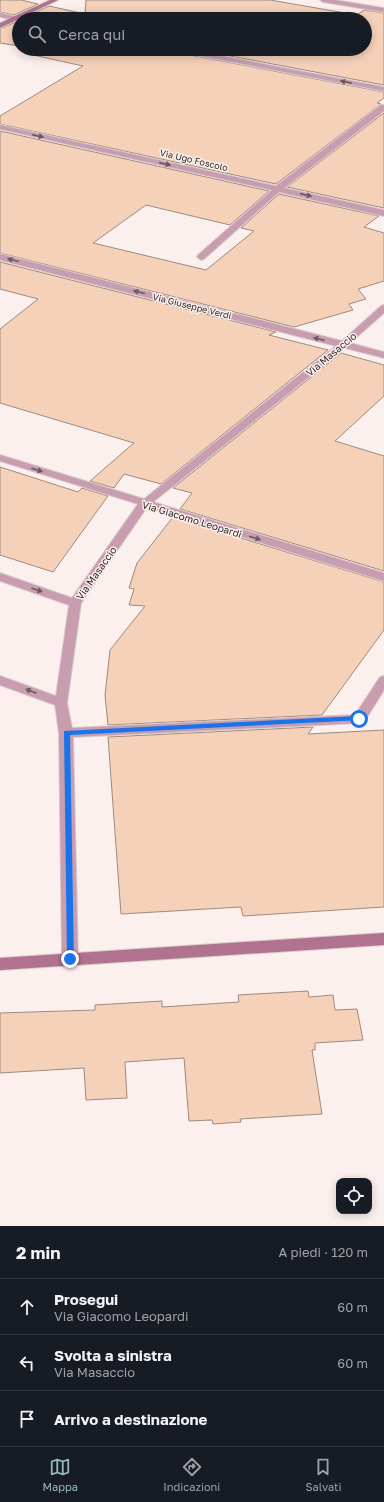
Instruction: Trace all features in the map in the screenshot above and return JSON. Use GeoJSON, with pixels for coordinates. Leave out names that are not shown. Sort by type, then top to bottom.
{"type":"FeatureCollection","features":[{"type":"Feature","properties":{"kind":"main road"},"geometry":{"type":"LineString","coordinates":[[31,12],[55,0]]}},
{"type":"Feature","properties":{"kind":"main road"},"geometry":{"type":"LineString","coordinates":[[0,26],[12,21]]}},
{"type":"Feature","properties":{"kind":"main road"},"geometry":{"type":"LineString","coordinates":[[0,964],[384,939]]}},
{"type":"Feature","properties":{"kind":"street"},"geometry":{"type":"LineString","coordinates":[[323,0],[384,10]]}},
{"type":"Feature","properties":{"kind":"street"},"geometry":{"type":"LineString","coordinates":[[0,16],[12,18]]}},
{"type":"Feature","properties":{"kind":"street"},"geometry":{"type":"LineString","coordinates":[[211,56],[384,89]]}},
{"type":"Feature","properties":{"kind":"street"},"geometry":{"type":"LineString","coordinates":[[201,257],[278,189],[384,107]]}},
{"type":"Feature","properties":{"kind":"street","name":"Via Ugo Foscolo"},"geometry":{"type":"LineString","coordinates":[[0,127],[384,213]]}},
{"type":"Feature","properties":{"kind":"street","name":"Via Giuseppe Verdi"},"geometry":{"type":"LineString","coordinates":[[0,257],[384,355]]}},
{"type":"Feature","properties":{"kind":"street","name":"Via Masaccio"},"geometry":{"type":"LineString","coordinates":[[70,959],[66,733],[61,703],[75,602],[144,504],[343,345],[384,308]]}},
{"type":"Feature","properties":{"kind":"street","name":"Via Giacomo Leopardi"},"geometry":{"type":"LineString","coordinates":[[0,458],[144,504],[384,577]]}},
{"type":"Feature","properties":{"kind":"street"},"geometry":{"type":"LineString","coordinates":[[0,577],[75,602]]}},
{"type":"Feature","properties":{"kind":"street"},"geometry":{"type":"LineString","coordinates":[[0,680],[61,703]]}},
{"type":"Feature","properties":{"kind":"street"},"geometry":{"type":"LineString","coordinates":[[66,733],[359,719],[384,680]]}},
{"type":"Feature","properties":{"kind":"building"},"geometry":{"type":"Polygon","coordinates":[[[0,0],[21,0],[38,4],[21,12],[12,12],[12,15],[0,12],[0,0]]]}},
{"type":"Feature","properties":{"kind":"building"},"geometry":{"type":"Polygon","coordinates":[[[86,0],[270,0],[340,12],[85,12],[86,0]]]}},
{"type":"Feature","properties":{"kind":"building"},"geometry":{"type":"Polygon","coordinates":[[[49,6],[76,12],[36,12],[49,6]]]}},
{"type":"Feature","properties":{"kind":"building"},"geometry":{"type":"Polygon","coordinates":[[[364,10],[384,13],[384,85],[230,56],[372,56],[372,12],[361,12],[364,10]]]}},
{"type":"Feature","properties":{"kind":"building"},"geometry":{"type":"Polygon","coordinates":[[[12,24],[12,45],[0,43],[0,29],[12,24]]]}},
{"type":"Feature","properties":{"kind":"building"},"geometry":{"type":"Polygon","coordinates":[[[38,56],[195,56],[384,92],[384,98],[377,103],[381,104],[276,184],[0,124],[0,116],[83,66],[38,56]]]}},
{"type":"Feature","properties":{"kind":"building"},"geometry":{"type":"Polygon","coordinates":[[[384,113],[384,208],[287,187],[384,113]]]}},
{"type":"Feature","properties":{"kind":"building"},"geometry":{"type":"Polygon","coordinates":[[[0,131],[269,191],[230,225],[146,205],[93,243],[206,270],[254,231],[241,228],[279,194],[379,216],[364,227],[384,233],[384,281],[358,289],[366,299],[349,304],[353,310],[294,327],[0,253],[0,131]]]}},
{"type":"Feature","properties":{"kind":"building"},"geometry":{"type":"Polygon","coordinates":[[[0,262],[276,332],[269,335],[328,350],[161,484],[124,474],[114,488],[90,481],[134,443],[0,403],[0,329],[38,299],[0,289],[0,262]]]}},
{"type":"Feature","properties":{"kind":"building"},"geometry":{"type":"Polygon","coordinates":[[[341,353],[384,365],[384,396],[335,441],[384,456],[384,571],[180,509],[192,493],[173,488],[341,353]]]}},
{"type":"Feature","properties":{"kind":"building"},"geometry":{"type":"Polygon","coordinates":[[[0,467],[78,492],[82,488],[108,496],[53,572],[0,555],[0,467]]]}},
{"type":"Feature","properties":{"kind":"building"},"geometry":{"type":"Polygon","coordinates":[[[173,517],[384,582],[384,630],[322,715],[108,725],[105,695],[110,650],[145,606],[129,605],[134,589],[129,588],[137,563],[173,517]]]}},
{"type":"Feature","properties":{"kind":"building"},"geometry":{"type":"Polygon","coordinates":[[[313,727],[308,734],[384,730],[384,907],[243,916],[241,907],[121,914],[108,737],[313,727]]]}},
{"type":"Feature","properties":{"kind":"building"},"geometry":{"type":"Polygon","coordinates":[[[308,991],[309,997],[333,995],[335,1010],[357,1009],[363,1040],[315,1043],[315,1050],[312,1050],[322,1114],[240,1119],[241,1122],[213,1124],[212,1120],[189,1121],[184,1058],[125,1062],[127,1098],[86,1100],[84,1068],[0,1073],[0,1013],[95,1010],[95,1005],[162,1001],[162,1007],[239,1002],[238,995],[308,991]]]}},
{"type":"Feature","properties":{"kind":"route"},"geometry":{"type":"LineString","coordinates":[[70,959],[66,733],[359,719]]}}]}
